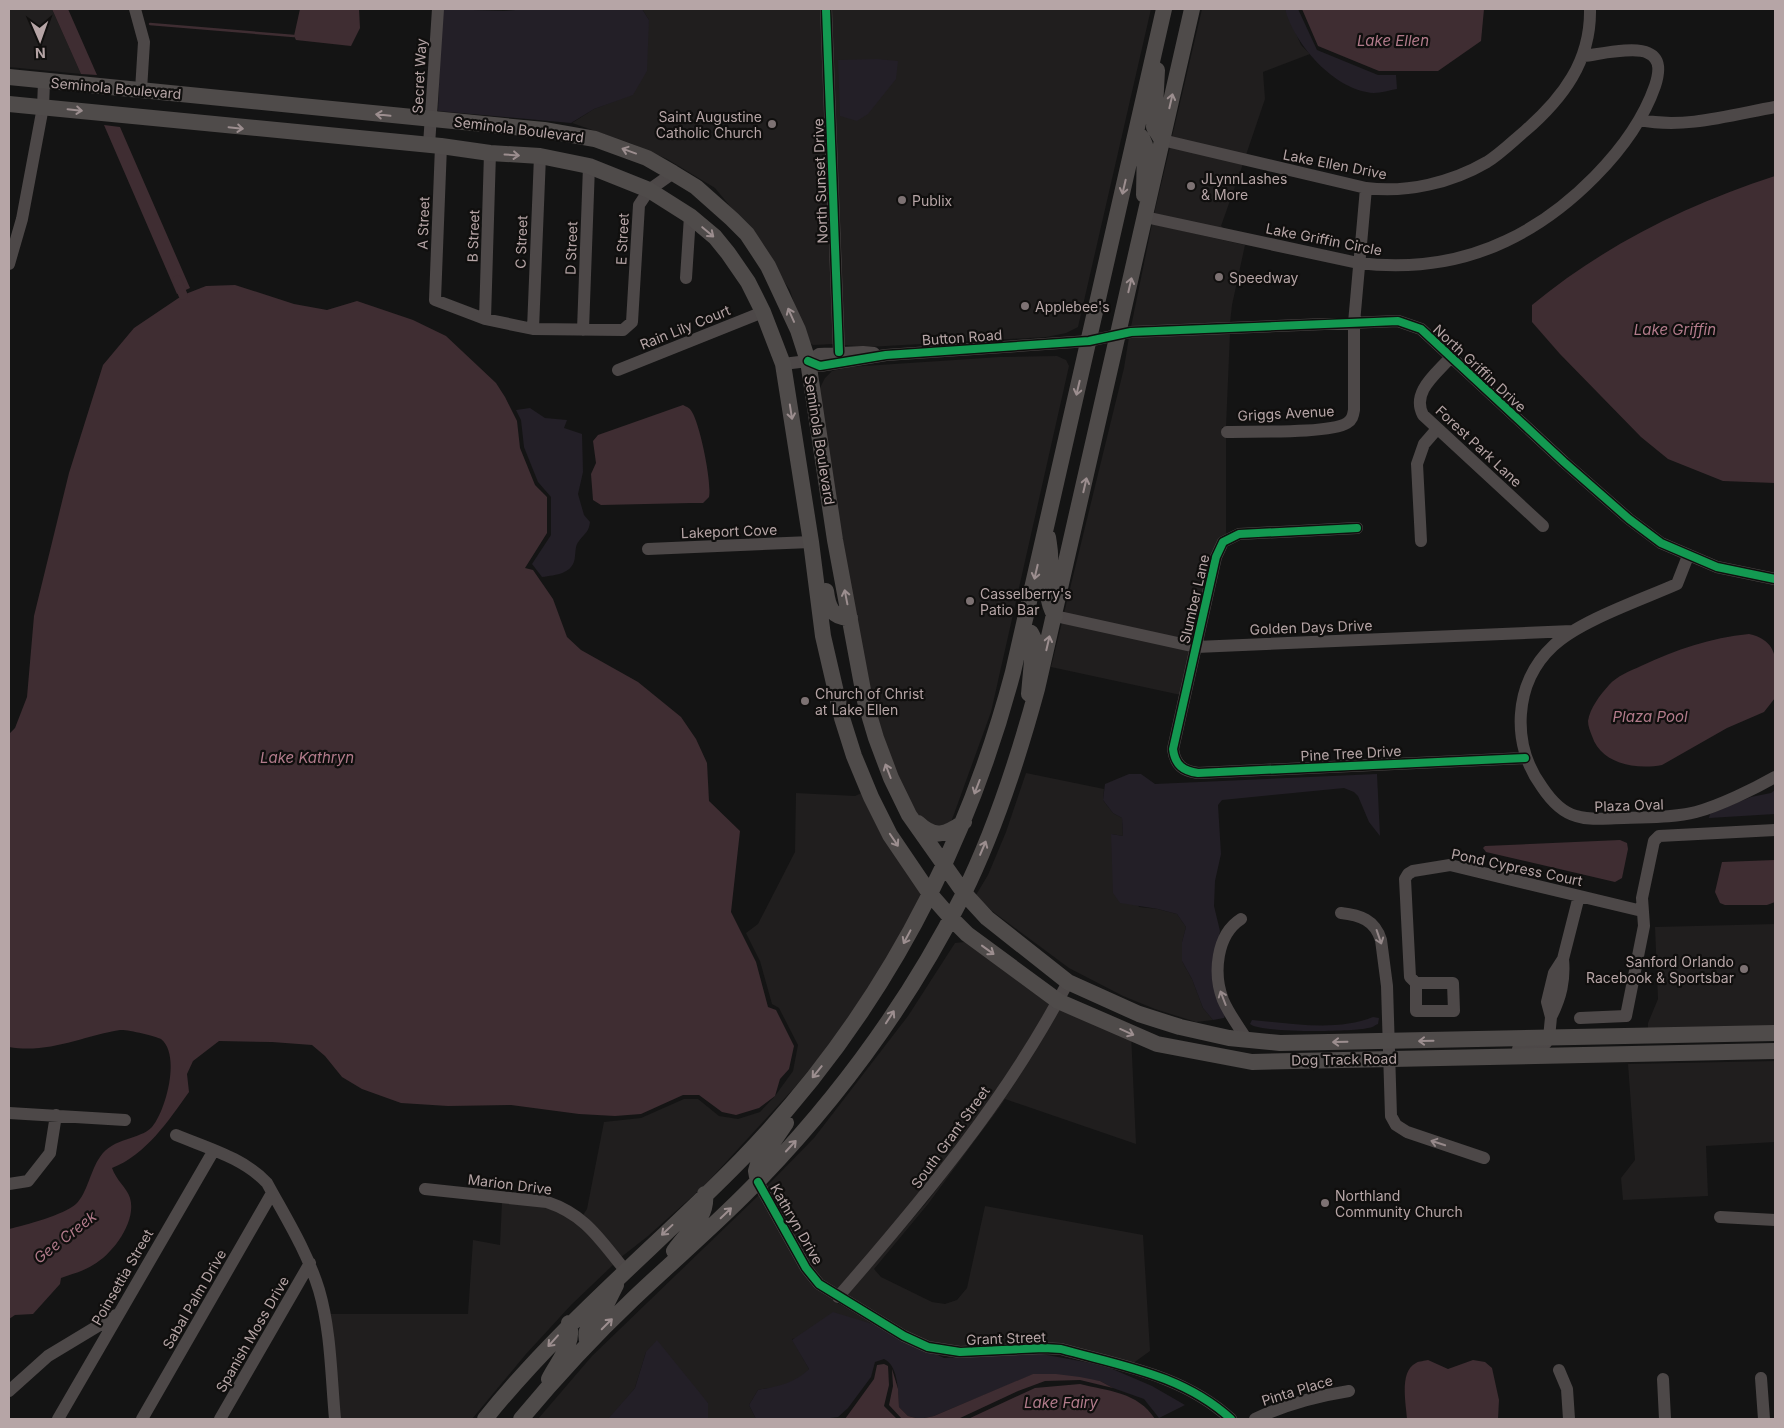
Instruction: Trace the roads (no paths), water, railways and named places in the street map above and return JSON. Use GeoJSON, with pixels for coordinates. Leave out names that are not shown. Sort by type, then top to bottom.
{"type":"FeatureCollection","features":[{"type":"Feature","properties":{"kind":"main road"},"geometry":{"type":"LineString","coordinates":[[485,1419],[569,1323],[706,1194],[752,1147],[804,1088],[868,1001],[896,956],[944,867],[964,822],[1001,718],[1047,525],[1164,9]]}},
{"type":"Feature","properties":{"kind":"main road"},"geometry":{"type":"LineString","coordinates":[[521,1419],[588,1344],[656,1277],[758,1182],[825,1107],[871,1046],[919,973],[964,893],[995,819],[1027,726],[1055,616],[1190,12]]}},
{"type":"Feature","properties":{"kind":"main road"},"geometry":{"type":"LineString","coordinates":[[1157,40],[1157,92],[1154,127],[1162,140]]}},
{"type":"Feature","properties":{"kind":"main road","name":"Seminola Boulevard"},"geometry":{"type":"LineString","coordinates":[[9,77],[44,82],[544,130],[595,139],[647,158],[696,187],[747,234],[772,274],[798,330],[808,361],[835,540],[865,701],[891,778],[909,815],[964,893]]}},
{"type":"Feature","properties":{"kind":"main road","name":"Seminola Boulevard"},"geometry":{"type":"LineString","coordinates":[[9,104],[490,153],[540,156],[589,166],[649,190],[690,216],[715,237],[728,252],[748,282],[763,312],[783,364],[812,542],[823,636],[842,718],[854,756],[890,835],[930,894],[951,918]]}},
{"type":"Feature","properties":{"kind":"main road"},"geometry":{"type":"LineString","coordinates":[[1136,132],[1142,138],[1145,145],[1143,176],[1145,217]]}},
{"type":"Feature","properties":{"kind":"main road"},"geometry":{"type":"LineString","coordinates":[[1047,525],[1051,559],[1047,596],[1049,606],[1055,616]]}},
{"type":"Feature","properties":{"kind":"main road"},"geometry":{"type":"LineString","coordinates":[[812,542],[818,548],[829,607],[840,617],[850,618]]}},
{"type":"Feature","properties":{"kind":"main road"},"geometry":{"type":"LineString","coordinates":[[1023,629],[1031,633],[1034,644],[1029,675],[1027,726]]}},
{"type":"Feature","properties":{"kind":"main road"},"geometry":{"type":"LineString","coordinates":[[909,815],[928,832],[938,834],[950,831],[964,822]]}},
{"type":"Feature","properties":{"kind":"main road","name":"Dog Track Road"},"geometry":{"type":"LineString","coordinates":[[964,893],[987,918],[1068,982],[1139,1014],[1196,1031],[1229,1038],[1280,1043],[1775,1033]]}},
{"type":"Feature","properties":{"kind":"main road","name":"Dog Track Road"},"geometry":{"type":"LineString","coordinates":[[951,918],[967,934],[1058,1001],[1157,1044],[1252,1062],[1775,1051]]}},
{"type":"Feature","properties":{"kind":"main road"},"geometry":{"type":"LineString","coordinates":[[758,1182],[756,1172],[758,1164],[783,1128],[804,1088]]}},
{"type":"Feature","properties":{"kind":"main road"},"geometry":{"type":"LineString","coordinates":[[656,1277],[684,1238],[703,1216],[706,1194]]}},
{"type":"Feature","properties":{"kind":"main road"},"geometry":{"type":"LineString","coordinates":[[588,1344],[586,1337],[587,1328],[606,1304],[624,1270]]}},
{"type":"Feature","properties":{"kind":"main road"},"geometry":{"type":"LineString","coordinates":[[538,1398],[569,1344],[572,1333],[569,1323]]}},
{"type":"Feature","properties":{"kind":"street"},"geometry":{"type":"LineString","coordinates":[[135,9],[144,42],[141,90]]}},
{"type":"Feature","properties":{"kind":"street","name":"Secret Way"},"geometry":{"type":"LineString","coordinates":[[435,146],[431,120],[438,9]]}},
{"type":"Feature","properties":{"kind":"street","name":"North Sunset Drive"},"geometry":{"type":"LineString","coordinates":[[826,9],[839,352]]}},
{"type":"Feature","properties":{"kind":"street","name":"Lake Ellen Drive"},"geometry":{"type":"LineString","coordinates":[[1162,140],[1366,188],[1386,190],[1409,188],[1461,175],[1488,162],[1543,116],[1574,77],[1584,56],[1590,26],[1590,9]]}},
{"type":"Feature","properties":{"kind":"street","name":"Lake Griffin Circle"},"geometry":{"type":"LineString","coordinates":[[1145,217],[1358,263],[1385,266],[1424,264],[1480,252],[1531,228],[1574,194],[1622,146],[1640,120],[1659,75],[1656,60],[1649,53],[1639,50],[1584,56]]}},
{"type":"Feature","properties":{"kind":"street"},"geometry":{"type":"LineString","coordinates":[[9,264],[22,219],[43,107],[44,82]]}},
{"type":"Feature","properties":{"kind":"street"},"geometry":{"type":"LineString","coordinates":[[1640,120],[1663,124],[1682,124],[1775,107]]}},
{"type":"Feature","properties":{"kind":"street","name":"A Street"},"geometry":{"type":"LineString","coordinates":[[435,146],[435,300],[485,319]]}},
{"type":"Feature","properties":{"kind":"street","name":"B Street"},"geometry":{"type":"LineString","coordinates":[[485,319],[490,153]]}},
{"type":"Feature","properties":{"kind":"street","name":"C Street"},"geometry":{"type":"LineString","coordinates":[[533,329],[540,156]]}},
{"type":"Feature","properties":{"kind":"street","name":"D Street"},"geometry":{"type":"LineString","coordinates":[[583,330],[589,166]]}},
{"type":"Feature","properties":{"kind":"street","name":"E Street"},"geometry":{"type":"LineString","coordinates":[[583,330],[624,330],[632,322],[639,205],[649,190],[673,173]]}},
{"type":"Feature","properties":{"kind":"street"},"geometry":{"type":"LineString","coordinates":[[1354,323],[1366,188]]}},
{"type":"Feature","properties":{"kind":"street"},"geometry":{"type":"LineString","coordinates":[[686,278],[690,216]]}},
{"type":"Feature","properties":{"kind":"street","name":"Rain Lily Court"},"geometry":{"type":"LineString","coordinates":[[618,370],[763,312]]}},
{"type":"Feature","properties":{"kind":"street"},"geometry":{"type":"LineString","coordinates":[[485,319],[533,329],[583,330]]}},
{"type":"Feature","properties":{"kind":"street","name":"North Griffin Drive"},"geometry":{"type":"LineString","coordinates":[[1119,333],[1398,321],[1411,324],[1421,329],[1450,358],[1630,519],[1662,543],[1688,556],[1717,567],[1775,578]]}},
{"type":"Feature","properties":{"kind":"street","name":"Griggs Avenue"},"geometry":{"type":"LineString","coordinates":[[1227,432],[1326,429],[1347,423],[1352,419],[1354,410],[1354,323]]}},
{"type":"Feature","properties":{"kind":"street","name":"Button Road"},"geometry":{"type":"LineString","coordinates":[[808,361],[820,366],[886,355],[1089,341],[1119,333]]}},
{"type":"Feature","properties":{"kind":"street","name":"Button Road"},"geometry":{"type":"LineString","coordinates":[[783,364],[808,361],[819,354],[839,352],[863,352],[886,355]]}},
{"type":"Feature","properties":{"kind":"street","name":"Forest Park Lane"},"geometry":{"type":"LineString","coordinates":[[1450,358],[1423,389],[1419,397],[1419,407],[1423,415],[1543,526]]}},
{"type":"Feature","properties":{"kind":"street"},"geometry":{"type":"LineString","coordinates":[[1421,541],[1417,464],[1424,444],[1437,429]]}},
{"type":"Feature","properties":{"kind":"street","name":"Slumber Lane"},"geometry":{"type":"LineString","coordinates":[[1179,766],[1174,758],[1173,749],[1216,557],[1223,542],[1239,534],[1357,528]]}},
{"type":"Feature","properties":{"kind":"street","name":"Lakeport Cove"},"geometry":{"type":"LineString","coordinates":[[648,549],[812,542]]}},
{"type":"Feature","properties":{"kind":"street","name":"Plaza Oval"},"geometry":{"type":"LineString","coordinates":[[1688,556],[1677,584],[1572,631],[1543,656],[1525,688],[1521,718],[1525,758],[1534,777],[1548,796],[1562,809],[1574,816],[1589,819],[1678,816],[1697,812],[1775,777]]}},
{"type":"Feature","properties":{"kind":"street","name":"Golden Days Drive"},"geometry":{"type":"LineString","coordinates":[[1055,616],[1196,647],[1572,631]]}},
{"type":"Feature","properties":{"kind":"street","name":"Pine Tree Drive"},"geometry":{"type":"LineString","coordinates":[[1179,766],[1186,771],[1198,773],[1525,758]]}},
{"type":"Feature","properties":{"kind":"street"},"geometry":{"type":"LineString","coordinates":[[1580,1018],[1626,1016],[1644,926],[1642,898],[1654,841],[1658,836],[1775,830]]}},
{"type":"Feature","properties":{"kind":"street","name":"Pond Cypress Court"},"geometry":{"type":"LineString","coordinates":[[1416,983],[1410,977],[1405,879],[1413,870],[1450,865],[1642,911]]}},
{"type":"Feature","properties":{"kind":"street"},"geometry":{"type":"LineString","coordinates":[[1422,1058],[1447,1051],[1529,1049],[1541,1046],[1549,1038],[1551,1017],[1547,1002],[1557,985],[1554,973],[1563,959],[1579,896]]}},
{"type":"Feature","properties":{"kind":"street"},"geometry":{"type":"LineString","coordinates":[[1341,913],[1369,920],[1379,932],[1387,986],[1391,1116],[1396,1125],[1407,1132],[1484,1158]]}},
{"type":"Feature","properties":{"kind":"street"},"geometry":{"type":"LineString","coordinates":[[1241,919],[1227,930],[1222,943],[1219,962],[1220,988],[1229,1011],[1247,1040]]}},
{"type":"Feature","properties":{"kind":"street","name":"South Grant Street"},"geometry":{"type":"LineString","coordinates":[[838,1298],[923,1199],[977,1130],[1068,982]]}},
{"type":"Feature","properties":{"kind":"street"},"geometry":{"type":"LineString","coordinates":[[1550,1055],[1555,1049],[1573,1043],[1723,1040],[1745,1034]]}},
{"type":"Feature","properties":{"kind":"street"},"geometry":{"type":"LineString","coordinates":[[1740,1052],[1746,1047],[1775,1045]]}},
{"type":"Feature","properties":{"kind":"street"},"geometry":{"type":"LineString","coordinates":[[9,1113],[125,1120]]}},
{"type":"Feature","properties":{"kind":"street"},"geometry":{"type":"LineString","coordinates":[[9,1184],[28,1181],[50,1153],[56,1115]]}},
{"type":"Feature","properties":{"kind":"street"},"geometry":{"type":"LineString","coordinates":[[176,1135],[247,1166],[260,1175],[272,1193],[310,1263],[325,1316],[334,1419]]}},
{"type":"Feature","properties":{"kind":"street","name":"Poinsettia Street"},"geometry":{"type":"LineString","coordinates":[[58,1419],[214,1150]]}},
{"type":"Feature","properties":{"kind":"street","name":"Kathryn Drive"},"geometry":{"type":"LineString","coordinates":[[758,1182],[806,1268],[819,1284],[838,1298]]}},
{"type":"Feature","properties":{"kind":"street","name":"Marion Drive"},"geometry":{"type":"LineString","coordinates":[[425,1189],[548,1202],[564,1207],[586,1223],[624,1270]]}},
{"type":"Feature","properties":{"kind":"street","name":"Sabal Palm Drive"},"geometry":{"type":"LineString","coordinates":[[142,1419],[272,1193]]}},
{"type":"Feature","properties":{"kind":"street"},"geometry":{"type":"LineString","coordinates":[[1720,1217],[1775,1220]]}},
{"type":"Feature","properties":{"kind":"street","name":"Spanish Moss Drive"},"geometry":{"type":"LineString","coordinates":[[220,1419],[310,1263]]}},
{"type":"Feature","properties":{"kind":"street","name":"Grant Street"},"geometry":{"type":"LineString","coordinates":[[838,1298],[904,1336],[928,1347],[960,1352],[1044,1348],[1061,1349],[1170,1379],[1199,1394],[1231,1419]]}},
{"type":"Feature","properties":{"kind":"street"},"geometry":{"type":"LineString","coordinates":[[9,1391],[48,1356],[118,1313]]}},
{"type":"Feature","properties":{"kind":"street"},"geometry":{"type":"LineString","coordinates":[[1559,1370],[1567,1389],[1569,1419]]}},
{"type":"Feature","properties":{"kind":"street"},"geometry":{"type":"LineString","coordinates":[[1761,1378],[1764,1419]]}},
{"type":"Feature","properties":{"kind":"street"},"geometry":{"type":"LineString","coordinates":[[1663,1379],[1666,1419]]}},
{"type":"Feature","properties":{"kind":"street","name":"Pinta Place"},"geometry":{"type":"LineString","coordinates":[[1255,1419],[1272,1411],[1329,1394],[1349,1391]]}},
{"type":"Feature","properties":{"kind":"water"},"geometry":{"type":"Polygon","coordinates":[[[52,9],[68,9],[97,75],[81,74],[52,9]]]}},
{"type":"Feature","properties":{"kind":"water"},"geometry":{"type":"Polygon","coordinates":[[[300,9],[359,9],[360,28],[351,46],[296,40],[294,36],[300,9]]]}},
{"type":"Feature","properties":{"kind":"water","name":"Lake Ellen"},"geometry":{"type":"Polygon","coordinates":[[[1302,9],[1484,9],[1481,41],[1438,71],[1379,71],[1318,46],[1302,9]]]}},
{"type":"Feature","properties":{"kind":"water"},"geometry":{"type":"Polygon","coordinates":[[[104,125],[120,127],[190,288],[177,294],[104,125]]]}},
{"type":"Feature","properties":{"kind":"water","name":"Lake Griffin"},"geometry":{"type":"Polygon","coordinates":[[[1775,176],[1775,483],[1723,481],[1668,459],[1641,437],[1560,354],[1532,322],[1532,305],[1588,264],[1648,229],[1710,200],[1775,176]]]}},
{"type":"Feature","properties":{"kind":"water","name":"Lake Kathryn"},"geometry":{"type":"Polygon","coordinates":[[[235,285],[294,304],[327,310],[357,301],[413,320],[446,336],[496,383],[517,421],[520,448],[535,485],[547,497],[547,533],[525,568],[533,570],[553,599],[567,637],[581,650],[638,682],[681,717],[696,739],[707,763],[709,801],[740,831],[731,912],[756,962],[768,1007],[776,1010],[794,1046],[789,1069],[780,1079],[775,1096],[759,1108],[736,1115],[722,1112],[699,1095],[683,1095],[641,1114],[615,1116],[579,1114],[511,1105],[448,1106],[401,1103],[362,1089],[342,1077],[325,1056],[312,1045],[219,1041],[193,1061],[187,1074],[189,1092],[156,1136],[136,1155],[112,1168],[130,1198],[130,1217],[122,1236],[101,1260],[82,1271],[61,1278],[60,1284],[33,1314],[15,1315],[9,1319],[9,1229],[54,1216],[76,1204],[83,1194],[97,1162],[105,1151],[119,1142],[141,1134],[152,1127],[166,1096],[171,1069],[167,1047],[161,1039],[128,1031],[120,1030],[38,1048],[23,1049],[9,1047],[9,734],[15,728],[27,697],[34,616],[69,473],[103,365],[134,328],[183,295],[206,286],[235,285]]]}},
{"type":"Feature","properties":{"kind":"water"},"geometry":{"type":"Polygon","coordinates":[[[683,405],[691,411],[702,441],[709,479],[709,497],[703,503],[601,505],[593,500],[591,474],[596,463],[593,441],[598,435],[683,405]]]}},
{"type":"Feature","properties":{"kind":"water","name":"Plaza Pool"},"geometry":{"type":"Polygon","coordinates":[[[1749,634],[1768,643],[1773,650],[1775,658],[1775,698],[1764,712],[1727,728],[1662,765],[1641,767],[1621,763],[1603,753],[1592,736],[1588,721],[1599,697],[1616,679],[1681,649],[1707,641],[1749,634]]]}},
{"type":"Feature","properties":{"kind":"water"},"geometry":{"type":"Polygon","coordinates":[[[1620,840],[1627,843],[1628,849],[1622,878],[1615,882],[1486,852],[1483,848],[1485,846],[1620,840]]]}},
{"type":"Feature","properties":{"kind":"water"},"geometry":{"type":"Polygon","coordinates":[[[1775,860],[1775,902],[1767,905],[1725,905],[1720,903],[1715,892],[1722,862],[1775,860]]]}},
{"type":"Feature","properties":{"kind":"water"},"geometry":{"type":"Polygon","coordinates":[[[1428,1360],[1448,1369],[1473,1360],[1485,1362],[1492,1368],[1499,1400],[1498,1419],[1407,1419],[1405,1380],[1407,1373],[1416,1363],[1428,1360]]]}},
{"type":"Feature","properties":{"kind":"water"},"geometry":{"type":"Polygon","coordinates":[[[884,1364],[888,1366],[889,1385],[884,1406],[897,1419],[845,1419],[874,1379],[877,1365],[884,1364]]]}},
{"type":"Feature","properties":{"kind":"water"},"geometry":{"type":"Polygon","coordinates":[[[892,1369],[898,1389],[899,1407],[908,1416],[920,1419],[902,1419],[889,1405],[893,1386],[892,1369]]]}},
{"type":"Feature","properties":{"kind":"water"},"geometry":{"type":"Polygon","coordinates":[[[1033,1374],[1080,1377],[1100,1381],[1113,1388],[1080,1380],[1045,1381],[1018,1391],[958,1419],[920,1419],[934,1416],[1033,1374]]]}},
{"type":"Feature","properties":{"kind":"water","name":"Lake Fairy"},"geometry":{"type":"Polygon","coordinates":[[[1080,1384],[1112,1391],[1131,1398],[1148,1410],[1155,1419],[968,1419],[1035,1388],[1080,1384]]]}},
{"type":"Feature","properties":{"kind":"waterway"},"geometry":{"type":"LineString","coordinates":[[150,24],[294,36]]}},
{"type":"Feature","properties":{"kind":"waterway"},"geometry":{"type":"LineString","coordinates":[[177,280],[183,295]]}},
{"type":"Feature","properties":{"kind":"place","name":"Saint Augustine Catholic Church"},"geometry":{"type":"Point","coordinates":[772,124]}},
{"type":"Feature","properties":{"kind":"place","name":"JLynnLashes & More"},"geometry":{"type":"Point","coordinates":[1191,186]}},
{"type":"Feature","properties":{"kind":"place","name":"Publix"},"geometry":{"type":"Point","coordinates":[902,200]}},
{"type":"Feature","properties":{"kind":"place","name":"Speedway"},"geometry":{"type":"Point","coordinates":[1219,277]}},
{"type":"Feature","properties":{"kind":"place","name":"Applebee's"},"geometry":{"type":"Point","coordinates":[1025,306]}},
{"type":"Feature","properties":{"kind":"place","name":"Casselberry's Patio Bar"},"geometry":{"type":"Point","coordinates":[970,601]}},
{"type":"Feature","properties":{"kind":"place","name":"Church of Christ at Lake Ellen"},"geometry":{"type":"Point","coordinates":[805,701]}},
{"type":"Feature","properties":{"kind":"place","name":"Sanford Orlando Racebook & Sportsbar"},"geometry":{"type":"Point","coordinates":[1744,969]}},
{"type":"Feature","properties":{"kind":"place","name":"Northland Community Church"},"geometry":{"type":"Point","coordinates":[1325,1203]}},
{"type":"Feature","properties":{"kind":"water label","name":"Gee Creek"},"geometry":{"type":"Point","coordinates":[65,1237]}}]}
